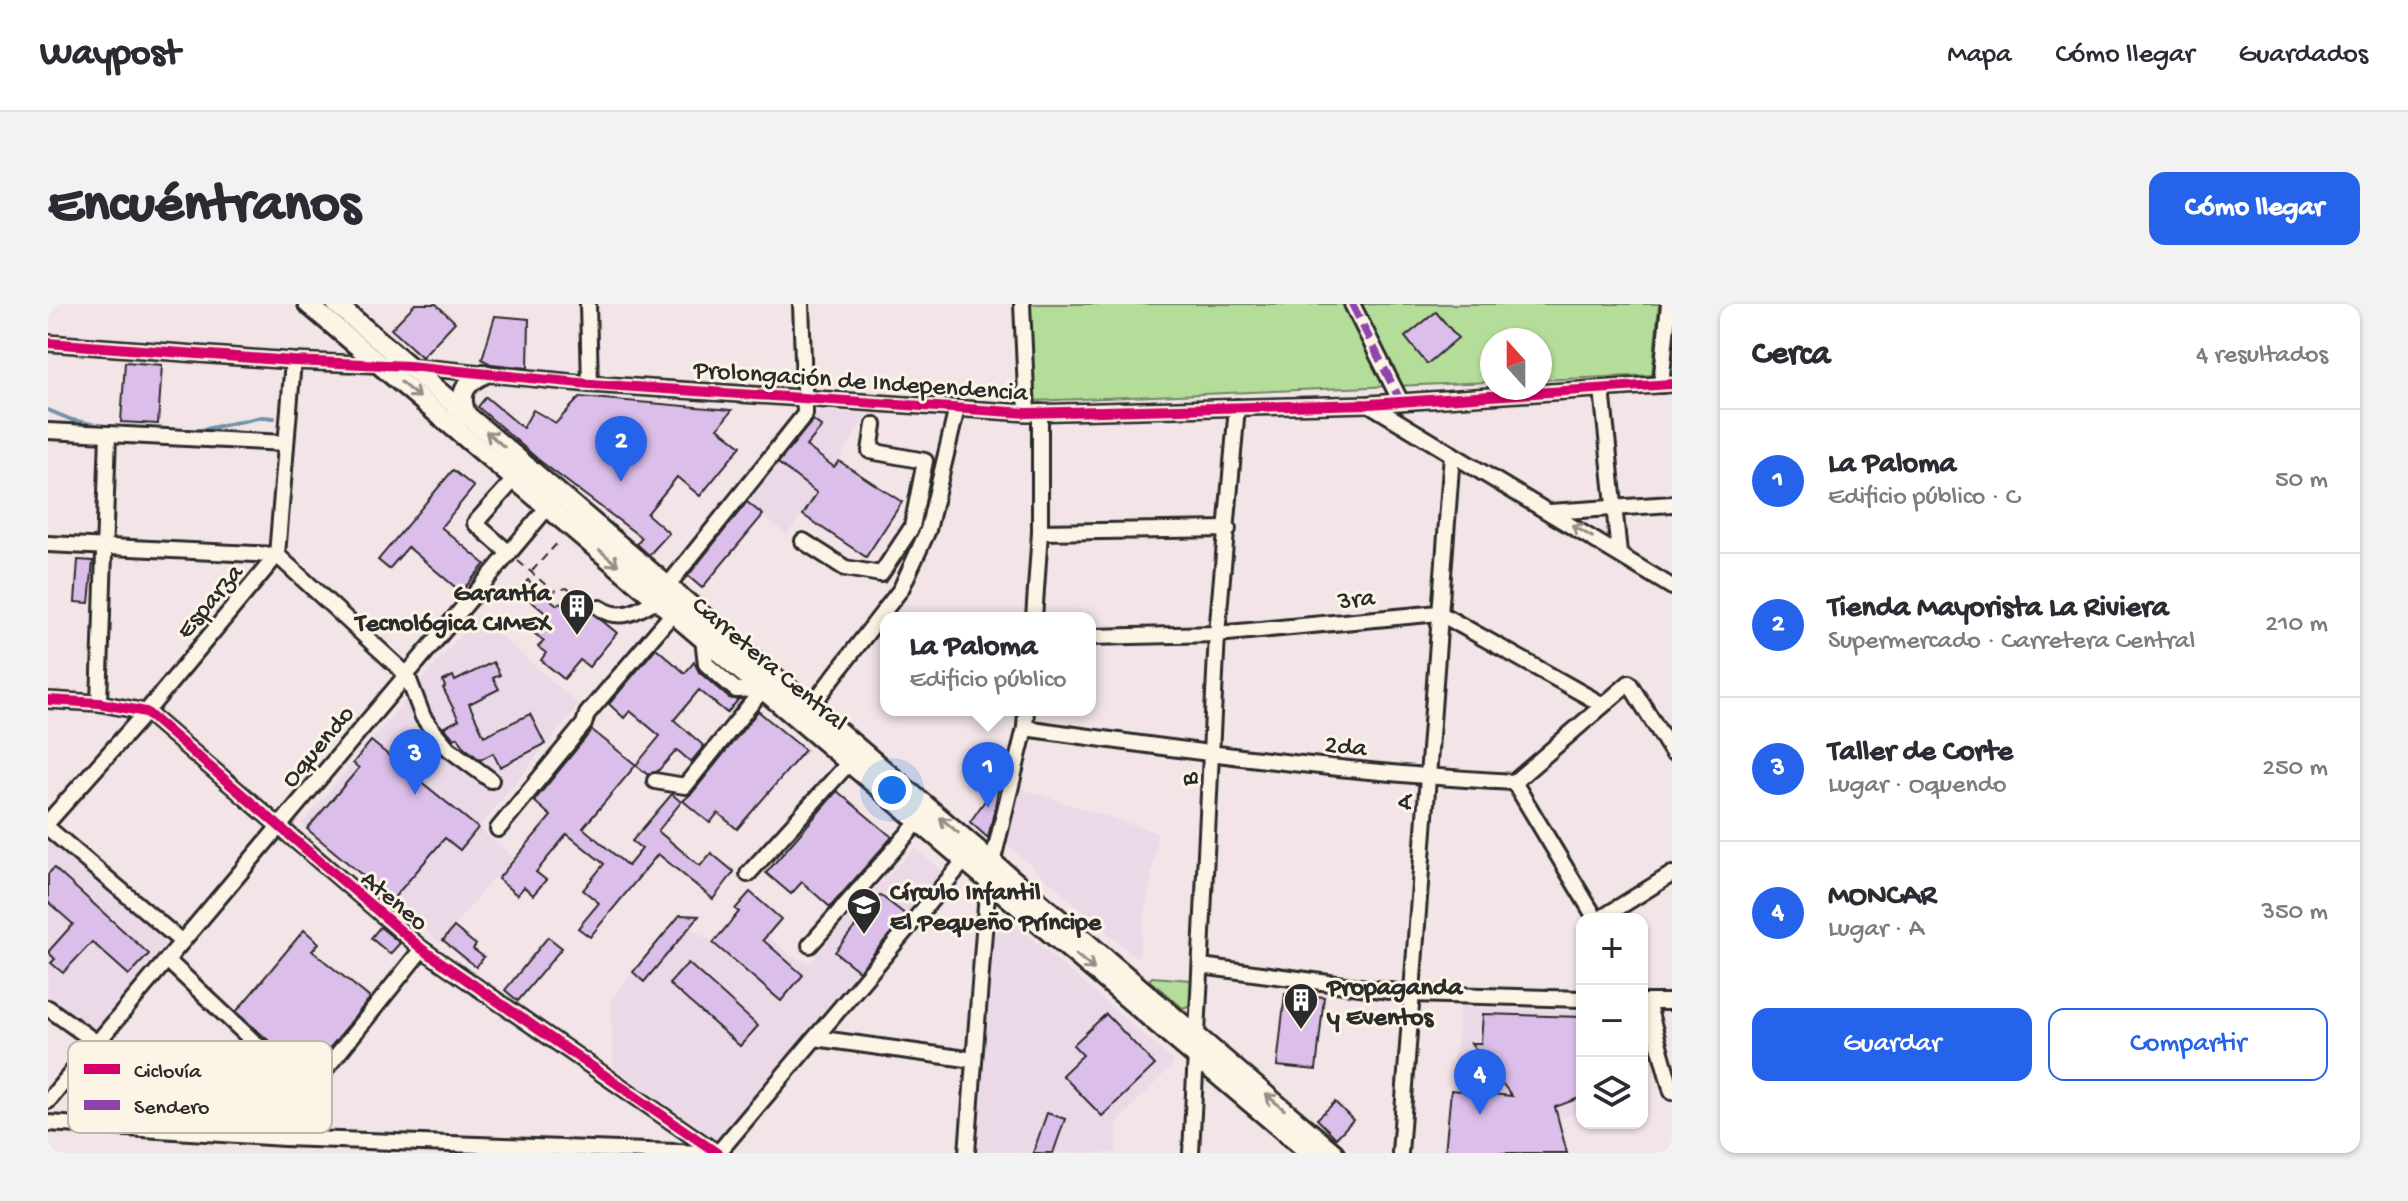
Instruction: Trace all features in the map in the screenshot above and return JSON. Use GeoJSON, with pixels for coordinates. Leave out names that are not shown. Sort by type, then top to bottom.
{"type":"FeatureCollection","features":[{"type":"Feature","properties":{"kind":"main road","name":"Carretera Central"},"geometry":{"type":"LineString","coordinates":[[308,304],[409,366],[461,421]]}},
{"type":"Feature","properties":{"kind":"main road","name":"Carretera Central"},"geometry":{"type":"LineString","coordinates":[[336,304],[381,365],[461,421],[990,871],[1197,1057],[1310,1153]]}},
{"type":"Feature","properties":{"kind":"main road"},"geometry":{"type":"LineString","coordinates":[[461,421],[462,392],[469,381],[484,374]]}},
{"type":"Feature","properties":{"kind":"main road","name":"Carretera Central"},"geometry":{"type":"LineString","coordinates":[[679,606],[703,638],[763,689],[805,714]]}},
{"type":"Feature","properties":{"kind":"main road","name":"Carretera Central"},"geometry":{"type":"LineString","coordinates":[[855,756],[919,821],[970,854]]}},
{"type":"Feature","properties":{"kind":"main road","name":"Carretera Central"},"geometry":{"type":"LineString","coordinates":[[990,871],[1198,1037],[1334,1153]]}},
{"type":"Feature","properties":{"kind":"street"},"geometry":{"type":"LineString","coordinates":[[588,304],[590,384]]}},
{"type":"Feature","properties":{"kind":"street"},"geometry":{"type":"LineString","coordinates":[[594,606],[610,614],[625,615],[644,607],[662,592],[805,414],[801,304]]}},
{"type":"Feature","properties":{"kind":"street"},"geometry":{"type":"LineString","coordinates":[[1022,304],[1040,532],[1034,612]]}},
{"type":"Feature","properties":{"kind":"street"},"geometry":{"type":"LineString","coordinates":[[1352,304],[1401,402]]}},
{"type":"Feature","properties":{"kind":"street"},"geometry":{"type":"LineString","coordinates":[[1666,385],[1669,304]]}},
{"type":"Feature","properties":{"kind":"street"},"geometry":{"type":"LineString","coordinates":[[331,363],[342,357],[354,330]]}},
{"type":"Feature","properties":{"kind":"street","name":"Prolongación de Independencia"},"geometry":{"type":"LineString","coordinates":[[48,343],[409,366],[590,384],[1033,413],[1369,404],[1666,385]]}},
{"type":"Feature","properties":{"kind":"street","name":"Esparza"},"geometry":{"type":"LineString","coordinates":[[48,825],[277,555],[293,361]]}},
{"type":"Feature","properties":{"kind":"street"},"geometry":{"type":"LineString","coordinates":[[1602,389],[1619,553]]}},
{"type":"Feature","properties":{"kind":"street"},"geometry":{"type":"LineString","coordinates":[[1369,404],[1672,587]]}},
{"type":"Feature","properties":{"kind":"street","name":"B"},"geometry":{"type":"LineString","coordinates":[[1191,1153],[1217,634],[1237,407]]}},
{"type":"Feature","properties":{"kind":"street"},"geometry":{"type":"LineString","coordinates":[[883,612],[901,589],[928,530],[957,408]]}},
{"type":"Feature","properties":{"kind":"street"},"geometry":{"type":"LineString","coordinates":[[874,425],[870,451],[925,461],[946,453]]}},
{"type":"Feature","properties":{"kind":"street"},"geometry":{"type":"LineString","coordinates":[[48,431],[286,443]]}},
{"type":"Feature","properties":{"kind":"street"},"geometry":{"type":"LineString","coordinates":[[99,703],[108,434]]}},
{"type":"Feature","properties":{"kind":"street","name":"A"},"geometry":{"type":"LineString","coordinates":[[1400,1153],[1452,454]]}},
{"type":"Feature","properties":{"kind":"street"},"geometry":{"type":"LineString","coordinates":[[803,541],[845,568],[881,574],[912,527],[925,461]]}},
{"type":"Feature","properties":{"kind":"street"},"geometry":{"type":"LineString","coordinates":[[509,553],[475,523],[521,472]]}},
{"type":"Feature","properties":{"kind":"street","name":"Oquendo"},"geometry":{"type":"LineString","coordinates":[[99,1041],[554,500]]}},
{"type":"Feature","properties":{"kind":"street"},"geometry":{"type":"LineString","coordinates":[[1550,512],[1672,504]]}},
{"type":"Feature","properties":{"kind":"street"},"geometry":{"type":"LineString","coordinates":[[1040,532],[1228,529]]}},
{"type":"Feature","properties":{"kind":"street"},"geometry":{"type":"LineString","coordinates":[[48,544],[277,555],[407,675],[423,717],[431,728],[449,749],[491,780]]}},
{"type":"Feature","properties":{"kind":"street"},"geometry":{"type":"LineString","coordinates":[[498,829],[584,724],[587,714],[679,606]]}},
{"type":"Feature","properties":{"kind":"street"},"geometry":{"type":"LineString","coordinates":[[1439,613],[1603,705]]}},
{"type":"Feature","properties":{"kind":"street","name":"3ra"},"geometry":{"type":"LineString","coordinates":[[1096,637],[1217,634],[1439,613]]}},
{"type":"Feature","properties":{"kind":"street"},"geometry":{"type":"LineString","coordinates":[[805,714],[880,616]]}},
{"type":"Feature","properties":{"kind":"street"},"geometry":{"type":"LineString","coordinates":[[1594,913],[1514,782],[1629,683],[1672,752]]}},
{"type":"Feature","properties":{"kind":"street"},"geometry":{"type":"LineString","coordinates":[[655,781],[685,786],[763,689]]}},
{"type":"Feature","properties":{"kind":"street"},"geometry":{"type":"LineString","coordinates":[[48,700],[99,703],[146,712]]}},
{"type":"Feature","properties":{"kind":"street","name":"Ateneo"},"geometry":{"type":"LineString","coordinates":[[146,712],[422,949],[717,1153]]}},
{"type":"Feature","properties":{"kind":"street"},"geometry":{"type":"LineString","coordinates":[[967,1153],[990,871],[1026,716]]}},
{"type":"Feature","properties":{"kind":"street","name":"2da"},"geometry":{"type":"LineString","coordinates":[[1025,728],[1212,755],[1427,777],[1514,782]]}},
{"type":"Feature","properties":{"kind":"street"},"geometry":{"type":"LineString","coordinates":[[748,874],[855,756]]}},
{"type":"Feature","properties":{"kind":"street"},"geometry":{"type":"LineString","coordinates":[[810,945],[919,821]]}},
{"type":"Feature","properties":{"kind":"street"},"geometry":{"type":"LineString","coordinates":[[48,825],[182,942]]}},
{"type":"Feature","properties":{"kind":"street"},"geometry":{"type":"LineString","coordinates":[[717,1153],[970,854]]}},
{"type":"Feature","properties":{"kind":"street"},"geometry":{"type":"LineString","coordinates":[[1608,913],[1672,874]]}},
{"type":"Feature","properties":{"kind":"street"},"geometry":{"type":"LineString","coordinates":[[332,1061],[422,949]]}},
{"type":"Feature","properties":{"kind":"street"},"geometry":{"type":"LineString","coordinates":[[167,960],[253,1041]]}},
{"type":"Feature","properties":{"kind":"street"},"geometry":{"type":"LineString","coordinates":[[1201,966],[1412,994],[1576,999]]}},
{"type":"Feature","properties":{"kind":"street"},"geometry":{"type":"LineString","coordinates":[[1648,1002],[1672,1002]]}},
{"type":"Feature","properties":{"kind":"street"},"geometry":{"type":"LineString","coordinates":[[48,1008],[94,1041]]}},
{"type":"Feature","properties":{"kind":"street"},"geometry":{"type":"LineString","coordinates":[[1648,1012],[1672,1092]]}},
{"type":"Feature","properties":{"kind":"street"},"geometry":{"type":"LineString","coordinates":[[815,1038],[974,1060]]}},
{"type":"Feature","properties":{"kind":"street","name":"Oquendo"},"geometry":{"type":"LineString","coordinates":[[48,1101],[68,1077]]}},
{"type":"Feature","properties":{"kind":"street"},"geometry":{"type":"LineString","coordinates":[[48,1123],[68,1124]]}},
{"type":"Feature","properties":{"kind":"street"},"geometry":{"type":"LineString","coordinates":[[212,1133],[704,1153]]}},
{"type":"Feature","properties":{"kind":"street"},"geometry":{"type":"LineString","coordinates":[[278,1137],[281,1133]]}},
{"type":"Feature","properties":{"kind":"street"},"geometry":{"type":"LineString","coordinates":[[278,1137],[289,1153]]}},
{"type":"Feature","properties":{"kind":"path"},"geometry":{"type":"LineString","coordinates":[[531,572],[561,538]]}},
{"type":"Feature","properties":{"kind":"path"},"geometry":{"type":"LineString","coordinates":[[509,553],[553,591],[567,588],[594,606]]}},
{"type":"Feature","properties":{"kind":"shaded area"},"geometry":{"type":"Polygon","coordinates":[[[819,411],[866,414],[839,461],[787,535],[747,502],[819,411]]]}},
{"type":"Feature","properties":{"kind":"shaded area"},"geometry":{"type":"Polygon","coordinates":[[[477,615],[579,705],[478,828],[515,859],[498,879],[494,877],[440,943],[302,824],[477,615]]]}},
{"type":"Feature","properties":{"kind":"shaded area"},"geometry":{"type":"Polygon","coordinates":[[[1019,788],[1158,833],[1138,959],[1004,842],[1019,788]]]}},
{"type":"Feature","properties":{"kind":"shaded area"},"geometry":{"type":"Polygon","coordinates":[[[50,839],[168,941],[93,1033],[48,999],[50,839]]]}},
{"type":"Feature","properties":{"kind":"shaded area"},"geometry":{"type":"Polygon","coordinates":[[[915,848],[946,874],[848,992],[716,1139],[613,1067],[611,999],[633,972],[643,981],[689,927],[713,943],[739,912],[791,956],[810,963],[856,908],[915,848]]]}},
{"type":"Feature","properties":{"kind":"shaded area"},"geometry":{"type":"Polygon","coordinates":[[[996,908],[1175,1062],[1117,1122],[1116,1153],[978,1153],[996,908]]]}},
{"type":"Feature","properties":{"kind":"shaded area"},"geometry":{"type":"Polygon","coordinates":[[[1460,1007],[1576,1011],[1576,1112],[1558,1119],[1512,1096],[1451,1090],[1460,1007]]]}},
{"type":"Feature","properties":{"kind":"green space"},"geometry":{"type":"Polygon","coordinates":[[[1030,304],[1659,304],[1652,375],[1552,379],[1552,328],[1480,328],[1480,382],[1033,401],[1030,304]]]}},
{"type":"Feature","properties":{"kind":"green space"},"geometry":{"type":"Polygon","coordinates":[[[1152,977],[1191,980],[1191,1005],[1183,1008],[1149,980],[1152,977]]]}},
{"type":"Feature","properties":{"kind":"building"},"geometry":{"type":"Polygon","coordinates":[[[415,304],[436,304],[455,322],[422,357],[391,329],[415,304]]]}},
{"type":"Feature","properties":{"kind":"building"},"geometry":{"type":"Polygon","coordinates":[[[1436,312],[1458,338],[1427,364],[1405,337],[1436,312]]]}},
{"type":"Feature","properties":{"kind":"building"},"geometry":{"type":"Polygon","coordinates":[[[495,316],[529,319],[528,368],[491,364],[482,359],[495,316]]]}},
{"type":"Feature","properties":{"kind":"building"},"geometry":{"type":"Polygon","coordinates":[[[125,362],[162,365],[158,424],[121,422],[125,362]]]}},
{"type":"Feature","properties":{"kind":"building"},"geometry":{"type":"Polygon","coordinates":[[[486,397],[523,428],[533,410],[556,423],[580,397],[732,410],[718,428],[741,446],[700,496],[677,477],[647,514],[669,533],[649,555],[637,544],[642,538],[540,461],[478,407],[486,397]]]}},
{"type":"Feature","properties":{"kind":"building"},"geometry":{"type":"Polygon","coordinates":[[[813,420],[822,427],[806,446],[834,467],[839,461],[902,502],[866,557],[803,515],[817,493],[778,463],[813,420]]]}},
{"type":"Feature","properties":{"kind":"building"},"geometry":{"type":"Polygon","coordinates":[[[453,470],[474,487],[441,527],[485,564],[461,592],[408,547],[389,569],[378,560],[453,470]]]}},
{"type":"Feature","properties":{"kind":"building"},"geometry":{"type":"Polygon","coordinates":[[[747,502],[763,515],[702,588],[688,576],[747,502]]]}},
{"type":"Feature","properties":{"kind":"building"},"geometry":{"type":"Polygon","coordinates":[[[78,560],[93,561],[89,603],[75,602],[78,560]]]}},
{"type":"Feature","properties":{"kind":"building","name":"Garantía Tecnológica CIMEX"},"geometry":{"type":"Polygon","coordinates":[[[528,580],[575,616],[584,606],[617,633],[589,667],[580,660],[564,679],[541,660],[546,653],[538,647],[544,641],[534,633],[549,616],[519,591],[528,580]]]}},
{"type":"Feature","properties":{"kind":"building"},"geometry":{"type":"Polygon","coordinates":[[[656,648],[685,673],[694,662],[699,672],[729,698],[738,700],[727,713],[699,690],[674,720],[704,746],[691,762],[677,750],[658,771],[648,775],[636,765],[660,736],[630,711],[624,718],[609,704],[656,648]]]}},
{"type":"Feature","properties":{"kind":"building"},"geometry":{"type":"Polygon","coordinates":[[[493,662],[500,675],[493,678],[499,689],[469,704],[484,736],[530,714],[545,744],[500,767],[493,753],[480,760],[444,727],[459,720],[443,688],[443,681],[453,676],[455,681],[493,662]]]}},
{"type":"Feature","properties":{"kind":"building"},"geometry":{"type":"Polygon","coordinates":[[[758,711],[805,750],[737,829],[718,813],[710,823],[683,801],[758,711]]]}},
{"type":"Feature","properties":{"kind":"building"},"geometry":{"type":"Polygon","coordinates":[[[592,730],[636,765],[583,828],[628,866],[642,849],[632,841],[672,794],[681,802],[658,831],[700,866],[711,853],[734,872],[713,899],[658,854],[590,937],[578,928],[599,903],[583,890],[604,864],[567,834],[536,872],[546,880],[533,895],[524,887],[517,895],[498,879],[551,816],[534,801],[592,730]]]}},
{"type":"Feature","properties":{"kind":"building"},"geometry":{"type":"Polygon","coordinates":[[[371,741],[478,828],[460,850],[445,838],[392,900],[307,829],[359,768],[353,763],[371,741]]]}},
{"type":"Feature","properties":{"kind":"building"},"geometry":{"type":"Polygon","coordinates":[[[1000,779],[995,807],[988,838],[970,822],[1000,779]]]}},
{"type":"Feature","properties":{"kind":"building"},"geometry":{"type":"Polygon","coordinates":[[[837,791],[892,837],[830,907],[802,882],[791,894],[766,873],[837,791]]]}},
{"type":"Feature","properties":{"kind":"building"},"geometry":{"type":"Polygon","coordinates":[[[54,868],[149,954],[129,975],[92,942],[63,973],[51,963],[55,959],[48,952],[73,924],[48,902],[48,874],[54,868]]]}},
{"type":"Feature","properties":{"kind":"building"},"geometry":{"type":"Polygon","coordinates":[[[750,892],[781,919],[763,940],[803,975],[781,1001],[713,943],[739,912],[735,909],[750,892]]]}},
{"type":"Feature","properties":{"kind":"building"},"geometry":{"type":"Polygon","coordinates":[[[880,895],[906,915],[859,971],[835,952],[880,895]]]}},
{"type":"Feature","properties":{"kind":"building"},"geometry":{"type":"Polygon","coordinates":[[[680,915],[699,916],[644,982],[633,972],[680,915]]]}},
{"type":"Feature","properties":{"kind":"building"},"geometry":{"type":"Polygon","coordinates":[[[380,927],[400,943],[390,954],[371,938],[380,927]]]}},
{"type":"Feature","properties":{"kind":"building"},"geometry":{"type":"Polygon","coordinates":[[[454,927],[476,945],[473,949],[484,957],[476,967],[443,940],[454,927]]]}},
{"type":"Feature","properties":{"kind":"building"},"geometry":{"type":"Polygon","coordinates":[[[304,930],[319,943],[312,951],[370,998],[332,1045],[332,1041],[269,1041],[236,1012],[304,930]]]}},
{"type":"Feature","properties":{"kind":"building"},"geometry":{"type":"Polygon","coordinates":[[[548,937],[562,948],[518,1001],[505,990],[548,937]]]}},
{"type":"Feature","properties":{"kind":"building"},"geometry":{"type":"Polygon","coordinates":[[[688,963],[758,1026],[740,1046],[669,984],[688,963]]]}},
{"type":"Feature","properties":{"kind":"building","name":"Propaganda y Eventos"},"geometry":{"type":"Polygon","coordinates":[[[1285,993],[1324,997],[1316,1070],[1277,1066],[1285,993]]]}},
{"type":"Feature","properties":{"kind":"building"},"geometry":{"type":"Polygon","coordinates":[[[1106,1014],[1155,1065],[1102,1116],[1062,1075],[1083,1055],[1073,1045],[1106,1014]]]}},
{"type":"Feature","properties":{"kind":"building"},"geometry":{"type":"Polygon","coordinates":[[[1483,1014],[1576,1017],[1576,1099],[1555,1107],[1567,1153],[1445,1153],[1451,1090],[1512,1096],[1471,1043],[1481,1043],[1483,1014]]]}},
{"type":"Feature","properties":{"kind":"building"},"geometry":{"type":"Polygon","coordinates":[[[1335,1102],[1353,1120],[1336,1138],[1317,1119],[1335,1102]]]}},
{"type":"Feature","properties":{"kind":"building"},"geometry":{"type":"Polygon","coordinates":[[[1047,1113],[1065,1119],[1053,1153],[1033,1153],[1047,1113]]]}},
{"type":"Feature","properties":{"kind":"waterway"},"geometry":{"type":"LineString","coordinates":[[48,410],[72,420],[101,426],[196,431],[262,417],[274,418]]}},
{"type":"Feature","properties":{"kind":"marked path"},"geometry":{"type":"LineString","coordinates":[[1352,304],[1401,402]]}},
{"type":"Feature","properties":{"kind":"cycle path"},"geometry":{"type":"LineString","coordinates":[[48,343],[409,366],[590,384],[1027,413],[1369,404],[1672,384]]}},
{"type":"Feature","properties":{"kind":"cycle path"},"geometry":{"type":"LineString","coordinates":[[48,700],[99,703],[146,712],[422,949],[717,1153]]}},
{"type":"Feature","properties":{"kind":"place","name":"Tienda Mayorista La Riviera"},"geometry":{"type":"Point","coordinates":[621,482]}},
{"type":"Feature","properties":{"kind":"place","name":"Garantía Tecnológica CIMEX"},"geometry":{"type":"Point","coordinates":[577,637]}},
{"type":"Feature","properties":{"kind":"place","name":"Taller de Corte"},"geometry":{"type":"Point","coordinates":[415,795]}},
{"type":"Feature","properties":{"kind":"place","name":"La Paloma"},"geometry":{"type":"Point","coordinates":[988,808]}},
{"type":"Feature","properties":{"kind":"place","name":"Círculo Infantil El Pequeño Príncipe"},"geometry":{"type":"Point","coordinates":[864,936]}},
{"type":"Feature","properties":{"kind":"place","name":"Propaganda y Eventos"},"geometry":{"type":"Point","coordinates":[1301,1031]}},
{"type":"Feature","properties":{"kind":"place","name":"MONCAR"},"geometry":{"type":"Point","coordinates":[1480,1115]}}]}
